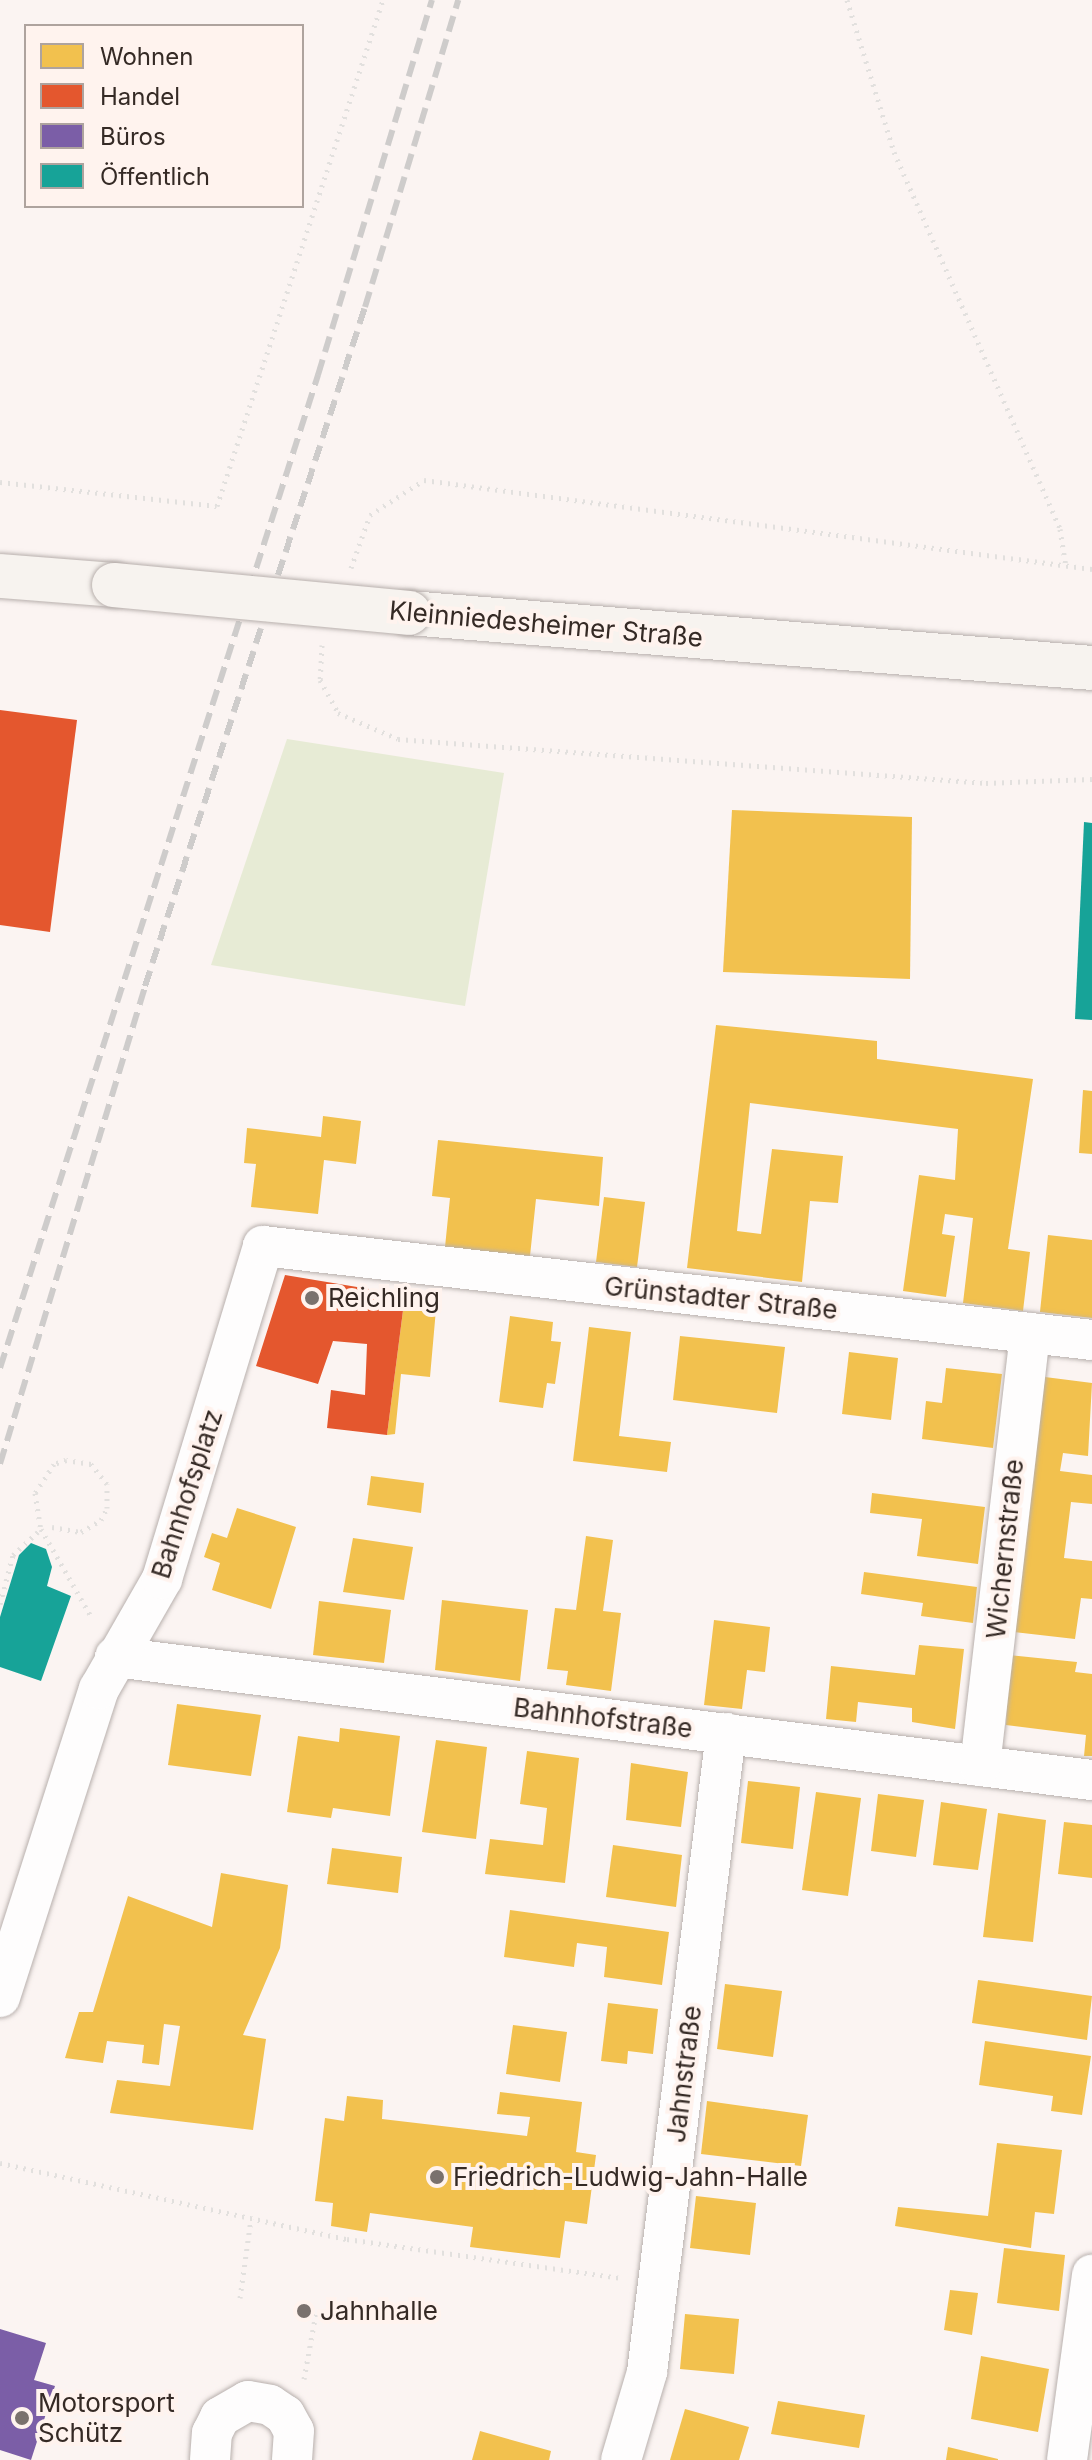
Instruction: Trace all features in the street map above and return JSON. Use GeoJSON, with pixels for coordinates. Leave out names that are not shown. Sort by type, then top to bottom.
{"type":"FeatureCollection","features":[{"type":"Feature","properties":{"kind":"main road","name":"Kleinniedesheimer Straße"},"geometry":{"type":"LineString","coordinates":[[0,576],[409,613],[1092,668]]}},
{"type":"Feature","properties":{"kind":"street","name":"Bahnhofsplatz"},"geometry":{"type":"LineString","coordinates":[[0,1997],[96,1698],[115,1657],[162,1579],[263,1246],[350,1256]]}},
{"type":"Feature","properties":{"kind":"street","name":"Grünstadter Straße"},"geometry":{"type":"LineString","coordinates":[[350,1256],[1092,1340]]}},
{"type":"Feature","properties":{"kind":"street","name":"Wichernstraße"},"geometry":{"type":"LineString","coordinates":[[980,1766],[1030,1333]]}},
{"type":"Feature","properties":{"kind":"street","name":"Bahnhofstraße"},"geometry":{"type":"LineString","coordinates":[[115,1657],[1092,1780]]}},
{"type":"Feature","properties":{"kind":"street","name":"Jahnstraße"},"geometry":{"type":"LineString","coordinates":[[621,2460],[647,2372],[726,1733]]}},
{"type":"Feature","properties":{"kind":"street"},"geometry":{"type":"LineString","coordinates":[[1067,2460],[1092,2275]]}},
{"type":"Feature","properties":{"kind":"street"},"geometry":{"type":"LineString","coordinates":[[210,2460],[212,2433],[233,2405],[270,2405],[285,2415],[294,2431],[292,2460]]}},
{"type":"Feature","properties":{"kind":"path"},"geometry":{"type":"LineString","coordinates":[[0,482],[217,506],[383,0]]}},
{"type":"Feature","properties":{"kind":"path"},"geometry":{"type":"LineString","coordinates":[[847,0],[894,152],[1060,529],[1066,566]]}},
{"type":"Feature","properties":{"kind":"path"},"geometry":{"type":"LineString","coordinates":[[52,1527],[81,1532],[101,1520],[107,1508],[107,1484],[91,1464],[66,1460],[45,1471],[35,1493],[41,1529],[115,1657]]}},
{"type":"Feature","properties":{"kind":"path"},"geometry":{"type":"LineString","coordinates":[[0,1604],[13,1555],[41,1529]]}},
{"type":"Feature","properties":{"kind":"path"},"geometry":{"type":"LineString","coordinates":[[0,2163],[347,2239],[657,2284]]}},
{"type":"Feature","properties":{"kind":"path"},"geometry":{"type":"LineString","coordinates":[[240,2298],[251,2219]]}},
{"type":"Feature","properties":{"kind":"path"},"geometry":{"type":"LineString","coordinates":[[285,2415],[301,2392],[316,2313]]}},
{"type":"Feature","properties":{"kind":"green space"},"geometry":{"type":"Polygon","coordinates":[[[287,739],[504,773],[465,1006],[211,965],[287,739]]]}},
{"type":"Feature","properties":{"kind":"building: Wohnen"},"geometry":{"type":"Polygon","coordinates":[[[732,810],[912,817],[910,979],[723,972],[732,810]]]}},
{"type":"Feature","properties":{"kind":"building: Wohnen"},"geometry":{"type":"Polygon","coordinates":[[[716,1025],[877,1041],[877,1059],[1033,1079],[1008,1249],[1030,1252],[1023,1311],[963,1303],[973,1218],[945,1214],[942,1234],[955,1236],[946,1297],[903,1291],[919,1175],[955,1180],[958,1129],[750,1103],[737,1231],[761,1234],[772,1149],[843,1156],[838,1203],[810,1201],[802,1282],[687,1268],[716,1025]]]}},
{"type":"Feature","properties":{"kind":"building: Wohnen"},"geometry":{"type":"Polygon","coordinates":[[[1083,1090],[1092,1091],[1092,1154],[1079,1153],[1083,1090]]]}},
{"type":"Feature","properties":{"kind":"building: Wohnen"},"geometry":{"type":"Polygon","coordinates":[[[323,1116],[361,1121],[356,1164],[324,1160],[318,1214],[251,1207],[256,1164],[244,1163],[247,1128],[321,1137],[323,1116]]]}},
{"type":"Feature","properties":{"kind":"building: Wohnen"},"geometry":{"type":"Polygon","coordinates":[[[438,1140],[603,1157],[599,1206],[536,1199],[530,1256],[445,1247],[450,1198],[432,1196],[438,1140]]]}},
{"type":"Feature","properties":{"kind":"building: Wohnen"},"geometry":{"type":"Polygon","coordinates":[[[604,1197],[645,1202],[637,1267],[596,1262],[604,1197]]]}},
{"type":"Feature","properties":{"kind":"building: Wohnen"},"geometry":{"type":"Polygon","coordinates":[[[1048,1235],[1092,1240],[1092,1318],[1040,1312],[1048,1235]]]}},
{"type":"Feature","properties":{"kind":"building: Wohnen"},"geometry":{"type":"Polygon","coordinates":[[[405,1295],[437,1298],[430,1377],[401,1374],[395,1434],[387,1435],[405,1295]]]}},
{"type":"Feature","properties":{"kind":"building: Wohnen"},"geometry":{"type":"Polygon","coordinates":[[[510,1316],[553,1322],[551,1341],[561,1342],[555,1384],[547,1383],[543,1408],[499,1402],[510,1316]]]}},
{"type":"Feature","properties":{"kind":"building: Wohnen"},"geometry":{"type":"Polygon","coordinates":[[[589,1327],[631,1332],[619,1436],[671,1442],[667,1472],[573,1461],[589,1327]]]}},
{"type":"Feature","properties":{"kind":"building: Wohnen"},"geometry":{"type":"Polygon","coordinates":[[[680,1336],[785,1347],[777,1413],[673,1400],[680,1336]]]}},
{"type":"Feature","properties":{"kind":"building: Wohnen"},"geometry":{"type":"Polygon","coordinates":[[[849,1352],[898,1358],[891,1420],[842,1414],[849,1352]]]}},
{"type":"Feature","properties":{"kind":"building: Wohnen"},"geometry":{"type":"Polygon","coordinates":[[[946,1368],[1002,1374],[993,1448],[922,1439],[926,1401],[942,1403],[946,1368]]]}},
{"type":"Feature","properties":{"kind":"building: Wohnen"},"geometry":{"type":"Polygon","coordinates":[[[1045,1377],[1092,1383],[1088,1456],[1063,1453],[1060,1471],[1092,1475],[1092,1504],[1071,1502],[1064,1558],[1092,1561],[1092,1599],[1081,1598],[1075,1639],[1013,1632],[1045,1377]]]}},
{"type":"Feature","properties":{"kind":"building: Wohnen"},"geometry":{"type":"Polygon","coordinates":[[[371,1476],[424,1483],[421,1513],[367,1505],[371,1476]]]}},
{"type":"Feature","properties":{"kind":"building: Wohnen"},"geometry":{"type":"Polygon","coordinates":[[[872,1493],[985,1507],[978,1564],[917,1556],[922,1519],[870,1513],[872,1493]]]}},
{"type":"Feature","properties":{"kind":"building: Wohnen"},"geometry":{"type":"Polygon","coordinates":[[[237,1508],[296,1527],[271,1609],[212,1590],[220,1563],[204,1557],[212,1533],[227,1538],[237,1508]]]}},
{"type":"Feature","properties":{"kind":"building: Wohnen"},"geometry":{"type":"Polygon","coordinates":[[[586,1536],[613,1540],[603,1611],[621,1613],[611,1691],[566,1685],[568,1671],[547,1669],[555,1608],[576,1610],[586,1536]]]}},
{"type":"Feature","properties":{"kind":"building: Wohnen"},"geometry":{"type":"Polygon","coordinates":[[[353,1538],[413,1547],[404,1600],[343,1592],[353,1538]]]}},
{"type":"Feature","properties":{"kind":"building: Wohnen"},"geometry":{"type":"Polygon","coordinates":[[[864,1572],[977,1587],[973,1623],[921,1616],[923,1603],[861,1594],[864,1572]]]}},
{"type":"Feature","properties":{"kind":"building: Wohnen"},"geometry":{"type":"Polygon","coordinates":[[[442,1600],[528,1610],[520,1681],[435,1670],[442,1600]]]}},
{"type":"Feature","properties":{"kind":"building: Wohnen"},"geometry":{"type":"Polygon","coordinates":[[[319,1601],[391,1610],[384,1663],[313,1655],[319,1601]]]}},
{"type":"Feature","properties":{"kind":"building: Wohnen"},"geometry":{"type":"Polygon","coordinates":[[[714,1620],[770,1627],[765,1672],[747,1670],[742,1709],[704,1705],[714,1620]]]}},
{"type":"Feature","properties":{"kind":"building: Wohnen"},"geometry":{"type":"Polygon","coordinates":[[[919,1645],[964,1649],[955,1729],[912,1722],[912,1708],[858,1702],[856,1722],[826,1719],[831,1666],[915,1675],[919,1645]]]}},
{"type":"Feature","properties":{"kind":"building: Wohnen"},"geometry":{"type":"Polygon","coordinates":[[[1009,1655],[1077,1662],[1075,1672],[1092,1674],[1092,1756],[1084,1756],[1086,1735],[1006,1725],[1009,1655]]]}},
{"type":"Feature","properties":{"kind":"building: Wohnen"},"geometry":{"type":"Polygon","coordinates":[[[177,1704],[261,1715],[251,1776],[168,1765],[177,1704]]]}},
{"type":"Feature","properties":{"kind":"building: Wohnen"},"geometry":{"type":"Polygon","coordinates":[[[340,1728],[400,1736],[390,1816],[333,1808],[331,1818],[287,1812],[298,1736],[339,1742],[340,1728]]]}},
{"type":"Feature","properties":{"kind":"building: Wohnen"},"geometry":{"type":"Polygon","coordinates":[[[436,1740],[487,1747],[476,1839],[422,1832],[436,1740]]]}},
{"type":"Feature","properties":{"kind":"building: Wohnen"},"geometry":{"type":"Polygon","coordinates":[[[527,1751],[579,1758],[565,1883],[485,1874],[490,1839],[543,1845],[547,1808],[520,1804],[527,1751]]]}},
{"type":"Feature","properties":{"kind":"building: Wohnen"},"geometry":{"type":"Polygon","coordinates":[[[631,1763],[688,1772],[681,1827],[626,1820],[631,1763]]]}},
{"type":"Feature","properties":{"kind":"building: Wohnen"},"geometry":{"type":"Polygon","coordinates":[[[748,1781],[800,1787],[793,1849],[741,1843],[748,1781]]]}},
{"type":"Feature","properties":{"kind":"building: Wohnen"},"geometry":{"type":"Polygon","coordinates":[[[816,1792],[861,1798],[848,1896],[802,1890],[816,1792]]]}},
{"type":"Feature","properties":{"kind":"building: Wohnen"},"geometry":{"type":"Polygon","coordinates":[[[878,1794],[924,1800],[916,1857],[871,1851],[878,1794]]]}},
{"type":"Feature","properties":{"kind":"building: Wohnen"},"geometry":{"type":"Polygon","coordinates":[[[941,1802],[987,1809],[978,1870],[933,1865],[941,1802]]]}},
{"type":"Feature","properties":{"kind":"building: Wohnen"},"geometry":{"type":"Polygon","coordinates":[[[998,1813],[1046,1820],[1033,1942],[983,1937],[998,1813]]]}},
{"type":"Feature","properties":{"kind":"building: Wohnen"},"geometry":{"type":"Polygon","coordinates":[[[1064,1822],[1092,1825],[1092,1878],[1058,1874],[1064,1822]]]}},
{"type":"Feature","properties":{"kind":"building: Wohnen"},"geometry":{"type":"Polygon","coordinates":[[[613,1845],[682,1855],[676,1907],[606,1897],[613,1845]]]}},
{"type":"Feature","properties":{"kind":"building: Wohnen"},"geometry":{"type":"Polygon","coordinates":[[[332,1848],[402,1857],[398,1893],[327,1884],[332,1848]]]}},
{"type":"Feature","properties":{"kind":"building: Wohnen"},"geometry":{"type":"Polygon","coordinates":[[[221,1873],[288,1885],[280,1948],[243,2035],[266,2039],[253,2130],[110,2113],[117,2080],[170,2086],[180,2026],[164,2024],[159,2065],[142,2063],[144,2045],[107,2041],[103,2063],[65,2058],[79,2012],[93,2012],[128,1896],[212,1927],[221,1873]]]}},
{"type":"Feature","properties":{"kind":"building: Wohnen"},"geometry":{"type":"Polygon","coordinates":[[[510,1910],[669,1932],[662,1985],[604,1977],[607,1947],[577,1943],[574,1967],[504,1957],[510,1910]]]}},
{"type":"Feature","properties":{"kind":"building: Wohnen"},"geometry":{"type":"Polygon","coordinates":[[[978,1980],[1092,1996],[1087,2040],[972,2023],[978,1980]]]}},
{"type":"Feature","properties":{"kind":"building: Wohnen"},"geometry":{"type":"Polygon","coordinates":[[[725,1984],[782,1991],[773,2057],[717,2049],[725,1984]]]}},
{"type":"Feature","properties":{"kind":"building: Wohnen"},"geometry":{"type":"Polygon","coordinates":[[[608,2003],[658,2009],[653,2054],[628,2051],[627,2064],[601,2061],[608,2003]]]}},
{"type":"Feature","properties":{"kind":"building: Wohnen"},"geometry":{"type":"Polygon","coordinates":[[[513,2025],[567,2032],[560,2082],[506,2074],[513,2025]]]}},
{"type":"Feature","properties":{"kind":"building: Wohnen"},"geometry":{"type":"Polygon","coordinates":[[[985,2041],[1091,2056],[1082,2115],[1051,2111],[1053,2096],[979,2085],[985,2041]]]}},
{"type":"Feature","properties":{"kind":"building: Wohnen","name":"Friedrich-Ludwig-Jahn-Halle"},"geometry":{"type":"Polygon","coordinates":[[[500,2092],[582,2102],[576,2152],[596,2155],[587,2224],[565,2221],[560,2258],[470,2247],[473,2227],[370,2213],[367,2232],[331,2226],[333,2203],[315,2201],[325,2118],[344,2121],[347,2096],[383,2100],[382,2119],[527,2136],[530,2117],[497,2114],[500,2092]]]}},
{"type":"Feature","properties":{"kind":"building: Wohnen"},"geometry":{"type":"Polygon","coordinates":[[[707,2101],[808,2115],[801,2166],[701,2154],[707,2101]]]}},
{"type":"Feature","properties":{"kind":"building: Wohnen"},"geometry":{"type":"Polygon","coordinates":[[[997,2143],[1062,2150],[1054,2214],[1035,2212],[1031,2248],[895,2226],[898,2207],[988,2216],[997,2143]]]}},
{"type":"Feature","properties":{"kind":"building: Wohnen"},"geometry":{"type":"Polygon","coordinates":[[[696,2196],[756,2203],[750,2255],[690,2248],[696,2196]]]}},
{"type":"Feature","properties":{"kind":"building: Wohnen"},"geometry":{"type":"Polygon","coordinates":[[[1004,2248],[1065,2255],[1059,2311],[997,2303],[1004,2248]]]}},
{"type":"Feature","properties":{"kind":"building: Wohnen"},"geometry":{"type":"Polygon","coordinates":[[[950,2290],[978,2293],[972,2335],[944,2330],[950,2290]]]}},
{"type":"Feature","properties":{"kind":"building: Wohnen"},"geometry":{"type":"Polygon","coordinates":[[[685,2314],[739,2319],[734,2374],[680,2369],[685,2314]]]}},
{"type":"Feature","properties":{"kind":"building: Wohnen"},"geometry":{"type":"Polygon","coordinates":[[[981,2356],[1049,2369],[1038,2432],[971,2419],[981,2356]]]}},
{"type":"Feature","properties":{"kind":"building: Wohnen"},"geometry":{"type":"Polygon","coordinates":[[[778,2401],[865,2415],[859,2448],[771,2434],[778,2401]]]}},
{"type":"Feature","properties":{"kind":"building: Wohnen"},"geometry":{"type":"Polygon","coordinates":[[[685,2409],[749,2427],[739,2460],[670,2460],[685,2409]]]}},
{"type":"Feature","properties":{"kind":"building: Wohnen"},"geometry":{"type":"Polygon","coordinates":[[[480,2431],[551,2451],[549,2460],[472,2460],[480,2431]]]}},
{"type":"Feature","properties":{"kind":"building: Wohnen"},"geometry":{"type":"Polygon","coordinates":[[[948,2447],[998,2459],[998,2460],[946,2460],[948,2447]]]}},
{"type":"Feature","properties":{"kind":"building: Handel"},"geometry":{"type":"Polygon","coordinates":[[[0,710],[77,720],[50,932],[0,925],[0,710]]]}},
{"type":"Feature","properties":{"kind":"building: Handel"},"geometry":{"type":"Polygon","coordinates":[[[285,1275],[405,1295],[387,1435],[327,1428],[331,1390],[365,1395],[367,1344],[333,1341],[318,1384],[256,1366],[285,1275]]]}},
{"type":"Feature","properties":{"kind":"building: Büros","name":"Motorsport Schütz"},"geometry":{"type":"Polygon","coordinates":[[[0,2329],[46,2343],[34,2380],[55,2386],[31,2460],[0,2450],[0,2329]]]}},
{"type":"Feature","properties":{"kind":"building: Öffentlich"},"geometry":{"type":"Polygon","coordinates":[[[1084,822],[1092,823],[1092,1020],[1075,1019],[1084,822]]]}},
{"type":"Feature","properties":{"kind":"building: Öffentlich"},"geometry":{"type":"Polygon","coordinates":[[[31,1543],[46,1549],[52,1567],[47,1586],[71,1596],[41,1681],[0,1667],[0,1617],[19,1555],[31,1543]]]}},
{"type":"Feature","properties":{"kind":"railway"},"geometry":{"type":"LineString","coordinates":[[0,1368],[318,375],[432,0]]}},
{"type":"Feature","properties":{"kind":"railway"},"geometry":{"type":"LineString","coordinates":[[0,1464],[145,986],[365,307],[458,0]]}},
{"type":"Feature","properties":{"kind":"place","name":"Reichling"},"geometry":{"type":"Point","coordinates":[312,1298]}},
{"type":"Feature","properties":{"kind":"place","name":"Friedrich-Ludwig-Jahn-Halle"},"geometry":{"type":"Point","coordinates":[437,2177]}},
{"type":"Feature","properties":{"kind":"place","name":"Jahnhalle"},"geometry":{"type":"Point","coordinates":[304,2311]}},
{"type":"Feature","properties":{"kind":"place","name":"Motorsport Schütz"},"geometry":{"type":"Point","coordinates":[22,2418]}}]}
